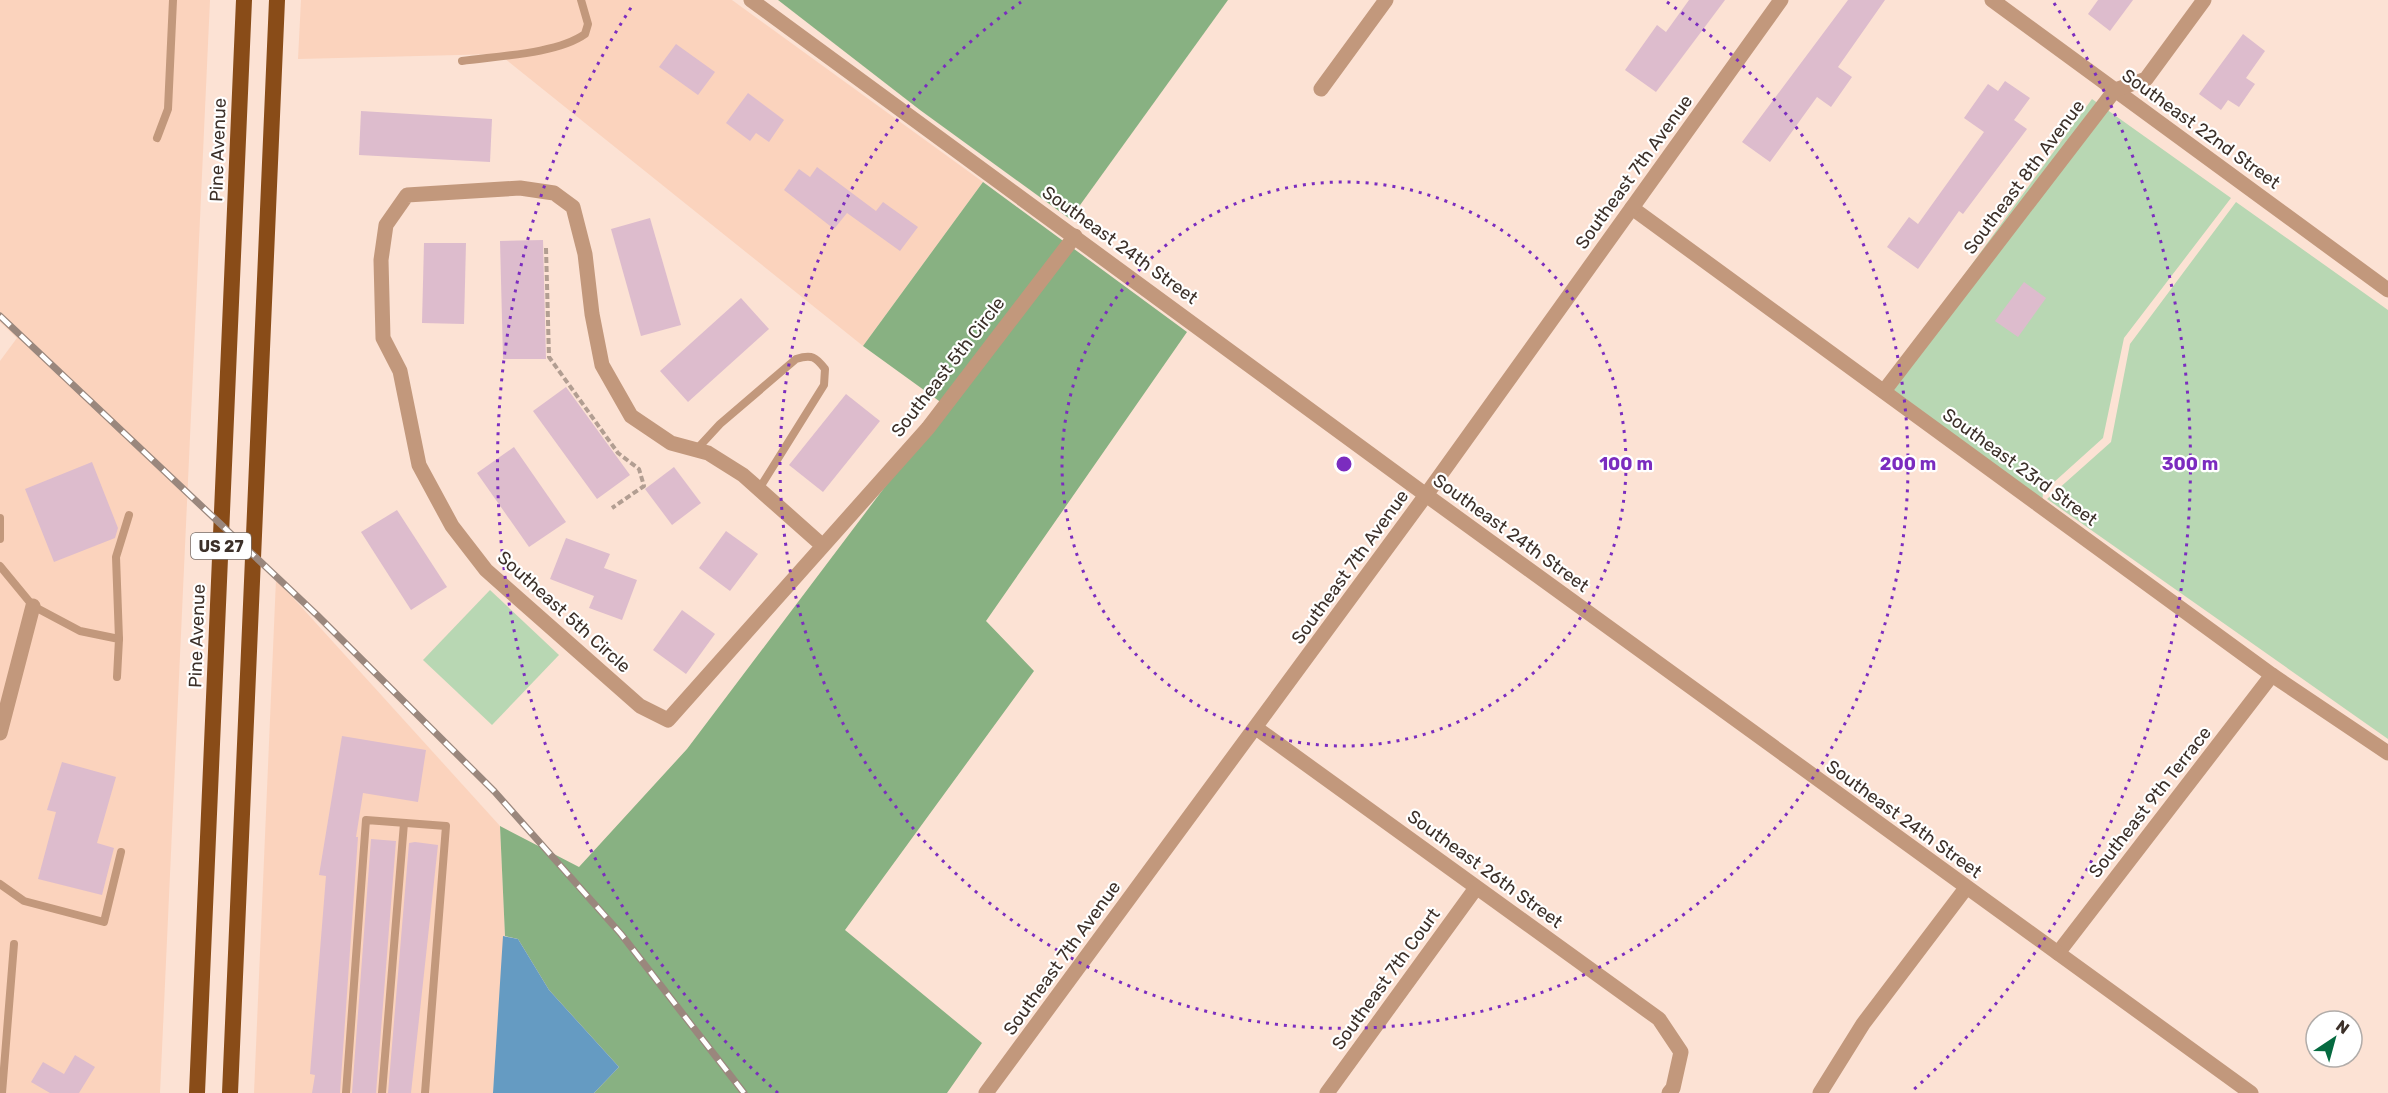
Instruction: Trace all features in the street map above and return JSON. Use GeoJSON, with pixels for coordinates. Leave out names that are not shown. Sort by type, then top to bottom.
{"type":"FeatureCollection","features":[{"type":"Feature","properties":{"kind":"highway","name":"Pine Avenue"},"geometry":{"type":"LineString","coordinates":[[197,1093],[244,0]]}},
{"type":"Feature","properties":{"kind":"highway","name":"US 27"},"geometry":{"type":"LineString","coordinates":[[230,1093],[277,0]]}},
{"type":"Feature","properties":{"kind":"street","name":"Southeast 24th Street"},"geometry":{"type":"LineString","coordinates":[[750,0],[1426,495],[2251,1093]]}},
{"type":"Feature","properties":{"kind":"street"},"geometry":{"type":"LineString","coordinates":[[1322,89],[1386,0]]}},
{"type":"Feature","properties":{"kind":"street","name":"Southeast 7th Avenue"},"geometry":{"type":"LineString","coordinates":[[986,1093],[1426,495],[1781,0]]}},
{"type":"Feature","properties":{"kind":"street","name":"Southeast 22nd Street"},"geometry":{"type":"LineString","coordinates":[[1992,0],[2388,290]]}},
{"type":"Feature","properties":{"kind":"street"},"geometry":{"type":"LineString","coordinates":[[2115,90],[2146,79],[2205,0]]}},
{"type":"Feature","properties":{"kind":"street","name":"Southeast 8th Avenue"},"geometry":{"type":"LineString","coordinates":[[1884,392],[2115,90]]}},
{"type":"Feature","properties":{"kind":"street","name":"Southeast 5th Circle"},"geometry":{"type":"LineString","coordinates":[[823,546],[759,489],[725,464],[696,450],[671,443],[631,416],[602,365],[592,314],[585,254],[573,207],[554,193],[520,188],[407,195],[386,225],[381,260],[383,338],[400,371],[419,465],[452,526],[486,570],[640,706],[668,720],[823,546],[928,428],[1075,236]]}},
{"type":"Feature","properties":{"kind":"street","name":"Southeast 23rd Street"},"geometry":{"type":"LineString","coordinates":[[1632,208],[2272,675],[2388,753]]}},
{"type":"Feature","properties":{"kind":"street"},"geometry":{"type":"LineString","coordinates":[[0,733],[4,698],[33,606]]}},
{"type":"Feature","properties":{"kind":"street","name":"Southeast 9th Terrace"},"geometry":{"type":"LineString","coordinates":[[2058,953],[2272,675]]}},
{"type":"Feature","properties":{"kind":"street","name":"Southeast 26th Street"},"geometry":{"type":"LineString","coordinates":[[1256,728],[1659,1018],[1681,1052],[1673,1088],[1669,1093]]}},
{"type":"Feature","properties":{"kind":"street","name":"Southeast 7th Court"},"geometry":{"type":"LineString","coordinates":[[1327,1093],[1476,888]]}},
{"type":"Feature","properties":{"kind":"street"},"geometry":{"type":"LineString","coordinates":[[1820,1093],[1863,1024],[1966,888]]}},
{"type":"Feature","properties":{"kind":"lane"},"geometry":{"type":"LineString","coordinates":[[158,138],[168,109],[173,0]]}},
{"type":"Feature","properties":{"kind":"lane"},"geometry":{"type":"LineString","coordinates":[[462,62],[561,46],[577,40],[585,34],[588,24],[581,0]]}},
{"type":"Feature","properties":{"kind":"lane"},"geometry":{"type":"LineString","coordinates":[[696,450],[720,424],[796,359],[810,355],[816,358],[825,369],[824,385],[759,489]]}},
{"type":"Feature","properties":{"kind":"lane"},"geometry":{"type":"LineString","coordinates":[[117,678],[119,639],[116,557],[129,515]]}},
{"type":"Feature","properties":{"kind":"lane"},"geometry":{"type":"LineString","coordinates":[[0,518],[0,539]]}},
{"type":"Feature","properties":{"kind":"lane"},"geometry":{"type":"LineString","coordinates":[[0,566],[33,606],[80,631],[119,639]]}},
{"type":"Feature","properties":{"kind":"lane"},"geometry":{"type":"LineString","coordinates":[[346,1093],[366,820],[446,826],[425,1093]]}},
{"type":"Feature","properties":{"kind":"lane"},"geometry":{"type":"LineString","coordinates":[[382,1093],[405,823]]}},
{"type":"Feature","properties":{"kind":"lane"},"geometry":{"type":"LineString","coordinates":[[0,884],[24,901],[104,922],[122,852]]}},
{"type":"Feature","properties":{"kind":"lane"},"geometry":{"type":"LineString","coordinates":[[2,1093],[2,1058],[14,944]]}},
{"type":"Feature","properties":{"kind":"path"},"geometry":{"type":"LineString","coordinates":[[546,248],[549,357],[618,453],[639,469],[644,486],[612,508]]}},
{"type":"Feature","properties":{"kind":"shaded area"},"geometry":{"type":"Polygon","coordinates":[[[0,0],[210,0],[160,1093],[0,1093],[0,361],[17,338],[0,322],[0,0]]]}},
{"type":"Feature","properties":{"kind":"shaded area"},"geometry":{"type":"Polygon","coordinates":[[[301,0],[732,0],[983,182],[863,346],[499,54],[298,59],[301,0]]]}},
{"type":"Feature","properties":{"kind":"shaded area"},"geometry":{"type":"Polygon","coordinates":[[[276,579],[500,826],[505,936],[493,1093],[254,1093],[276,579]]]}},
{"type":"Feature","properties":{"kind":"green space"},"geometry":{"type":"Polygon","coordinates":[[[778,0],[1228,0],[1070,219],[920,110],[778,0]]]}},
{"type":"Feature","properties":{"kind":"green space"},"geometry":{"type":"Polygon","coordinates":[[[2092,99],[2231,198],[2124,338],[2103,438],[2043,492],[2042,506],[1882,388],[2092,99]]]}},
{"type":"Feature","properties":{"kind":"green space"},"geometry":{"type":"Polygon","coordinates":[[[983,182],[1187,332],[986,621],[1034,671],[845,930],[982,1043],[947,1093],[594,1093],[619,1067],[549,990],[518,939],[505,936],[500,826],[579,867],[687,749],[946,406],[863,346],[983,182]]]}},
{"type":"Feature","properties":{"kind":"green space"},"geometry":{"type":"Polygon","coordinates":[[[2236,202],[2388,310],[2388,739],[2047,499],[2111,442],[2130,344],[2236,202]]]}},
{"type":"Feature","properties":{"kind":"green space"},"geometry":{"type":"Polygon","coordinates":[[[490,590],[559,655],[492,725],[423,660],[490,590]]]}},
{"type":"Feature","properties":{"kind":"water"},"geometry":{"type":"Polygon","coordinates":[[[503,936],[518,939],[549,990],[619,1067],[594,1093],[493,1093],[503,936]]]}},
{"type":"Feature","properties":{"kind":"building"},"geometry":{"type":"Polygon","coordinates":[[[1689,0],[1725,0],[1656,92],[1625,70],[1657,25],[1666,32],[1689,0]]]}},
{"type":"Feature","properties":{"kind":"building"},"geometry":{"type":"Polygon","coordinates":[[[1848,0],[1885,0],[1838,67],[1852,77],[1831,107],[1817,97],[1770,162],[1742,142],[1848,0]]]}},
{"type":"Feature","properties":{"kind":"building"},"geometry":{"type":"Polygon","coordinates":[[[2098,0],[2133,0],[2110,31],[2088,14],[2098,0]]]}},
{"type":"Feature","properties":{"kind":"building"},"geometry":{"type":"Polygon","coordinates":[[[2243,34],[2265,51],[2246,78],[2255,84],[2239,107],[2228,100],[2221,110],[2199,94],[2243,34]]]}},
{"type":"Feature","properties":{"kind":"building"},"geometry":{"type":"Polygon","coordinates":[[[676,44],[715,72],[698,95],[659,67],[676,44]]]}},
{"type":"Feature","properties":{"kind":"building"},"geometry":{"type":"Polygon","coordinates":[[[2005,81],[2030,98],[2014,120],[2027,129],[1963,214],[1959,211],[1918,269],[1887,247],[1909,217],[1918,224],[1984,132],[1964,118],[1988,84],[1998,91],[2005,81]]]}},
{"type":"Feature","properties":{"kind":"building"},"geometry":{"type":"Polygon","coordinates":[[[748,93],[784,120],[769,142],[756,133],[750,141],[726,123],[748,93]]]}},
{"type":"Feature","properties":{"kind":"building"},"geometry":{"type":"Polygon","coordinates":[[[361,111],[492,119],[490,162],[359,155],[361,111]]]}},
{"type":"Feature","properties":{"kind":"building"},"geometry":{"type":"Polygon","coordinates":[[[817,167],[876,211],[883,202],[918,227],[900,251],[847,213],[834,229],[784,190],[799,169],[810,177],[817,167]]]}},
{"type":"Feature","properties":{"kind":"building"},"geometry":{"type":"Polygon","coordinates":[[[650,218],[681,325],[641,336],[611,229],[650,218]]]}},
{"type":"Feature","properties":{"kind":"building"},"geometry":{"type":"Polygon","coordinates":[[[543,240],[546,359],[503,359],[500,241],[543,240]]]}},
{"type":"Feature","properties":{"kind":"building"},"geometry":{"type":"Polygon","coordinates":[[[424,243],[466,243],[464,324],[422,323],[424,243]]]}},
{"type":"Feature","properties":{"kind":"building"},"geometry":{"type":"Polygon","coordinates":[[[2024,282],[2046,298],[2018,337],[1995,321],[2024,282]]]}},
{"type":"Feature","properties":{"kind":"building"},"geometry":{"type":"Polygon","coordinates":[[[741,298],[769,329],[688,402],[660,371],[741,298]]]}},
{"type":"Feature","properties":{"kind":"building"},"geometry":{"type":"Polygon","coordinates":[[[566,387],[630,475],[597,499],[533,411],[566,387]]]}},
{"type":"Feature","properties":{"kind":"building"},"geometry":{"type":"Polygon","coordinates":[[[846,394],[880,421],[823,492],[789,465],[846,394]]]}},
{"type":"Feature","properties":{"kind":"building"},"geometry":{"type":"Polygon","coordinates":[[[514,447],[566,522],[529,547],[477,473],[514,447]]]}},
{"type":"Feature","properties":{"kind":"building"},"geometry":{"type":"Polygon","coordinates":[[[92,462],[118,528],[115,538],[54,562],[25,489],[92,462]]]}},
{"type":"Feature","properties":{"kind":"building"},"geometry":{"type":"Polygon","coordinates":[[[674,467],[701,503],[672,525],[645,489],[674,467]]]}},
{"type":"Feature","properties":{"kind":"building"},"geometry":{"type":"Polygon","coordinates":[[[397,510],[447,587],[411,610],[361,532],[397,510]]]}},
{"type":"Feature","properties":{"kind":"building"},"geometry":{"type":"Polygon","coordinates":[[[726,531],[758,554],[730,591],[699,568],[726,531]]]}},
{"type":"Feature","properties":{"kind":"building"},"geometry":{"type":"Polygon","coordinates":[[[566,538],[610,554],[604,568],[637,580],[622,620],[589,608],[594,596],[550,579],[566,538]]]}},
{"type":"Feature","properties":{"kind":"building"},"geometry":{"type":"Polygon","coordinates":[[[682,610],[715,634],[686,674],[653,650],[682,610]]]}},
{"type":"Feature","properties":{"kind":"building"},"geometry":{"type":"Polygon","coordinates":[[[342,736],[426,750],[418,802],[363,793],[356,837],[358,837],[340,1093],[312,1093],[315,1075],[310,1074],[326,876],[319,875],[342,736]]]}},
{"type":"Feature","properties":{"kind":"building"},"geometry":{"type":"Polygon","coordinates":[[[62,762],[116,777],[97,843],[114,848],[102,895],[38,879],[56,812],[47,810],[62,762]]]}},
{"type":"Feature","properties":{"kind":"building"},"geometry":{"type":"Polygon","coordinates":[[[371,839],[396,841],[376,1093],[352,1093],[371,839]]]}},
{"type":"Feature","properties":{"kind":"building"},"geometry":{"type":"Polygon","coordinates":[[[409,843],[438,845],[411,1093],[388,1093],[409,843]]]}},
{"type":"Feature","properties":{"kind":"building"},"geometry":{"type":"Polygon","coordinates":[[[75,1055],[95,1067],[79,1093],[50,1093],[31,1082],[43,1062],[64,1074],[75,1055]]]}},
{"type":"Feature","properties":{"kind":"railway"},"geometry":{"type":"LineString","coordinates":[[0,316],[317,615],[494,791],[621,934],[744,1093]]}}]}
